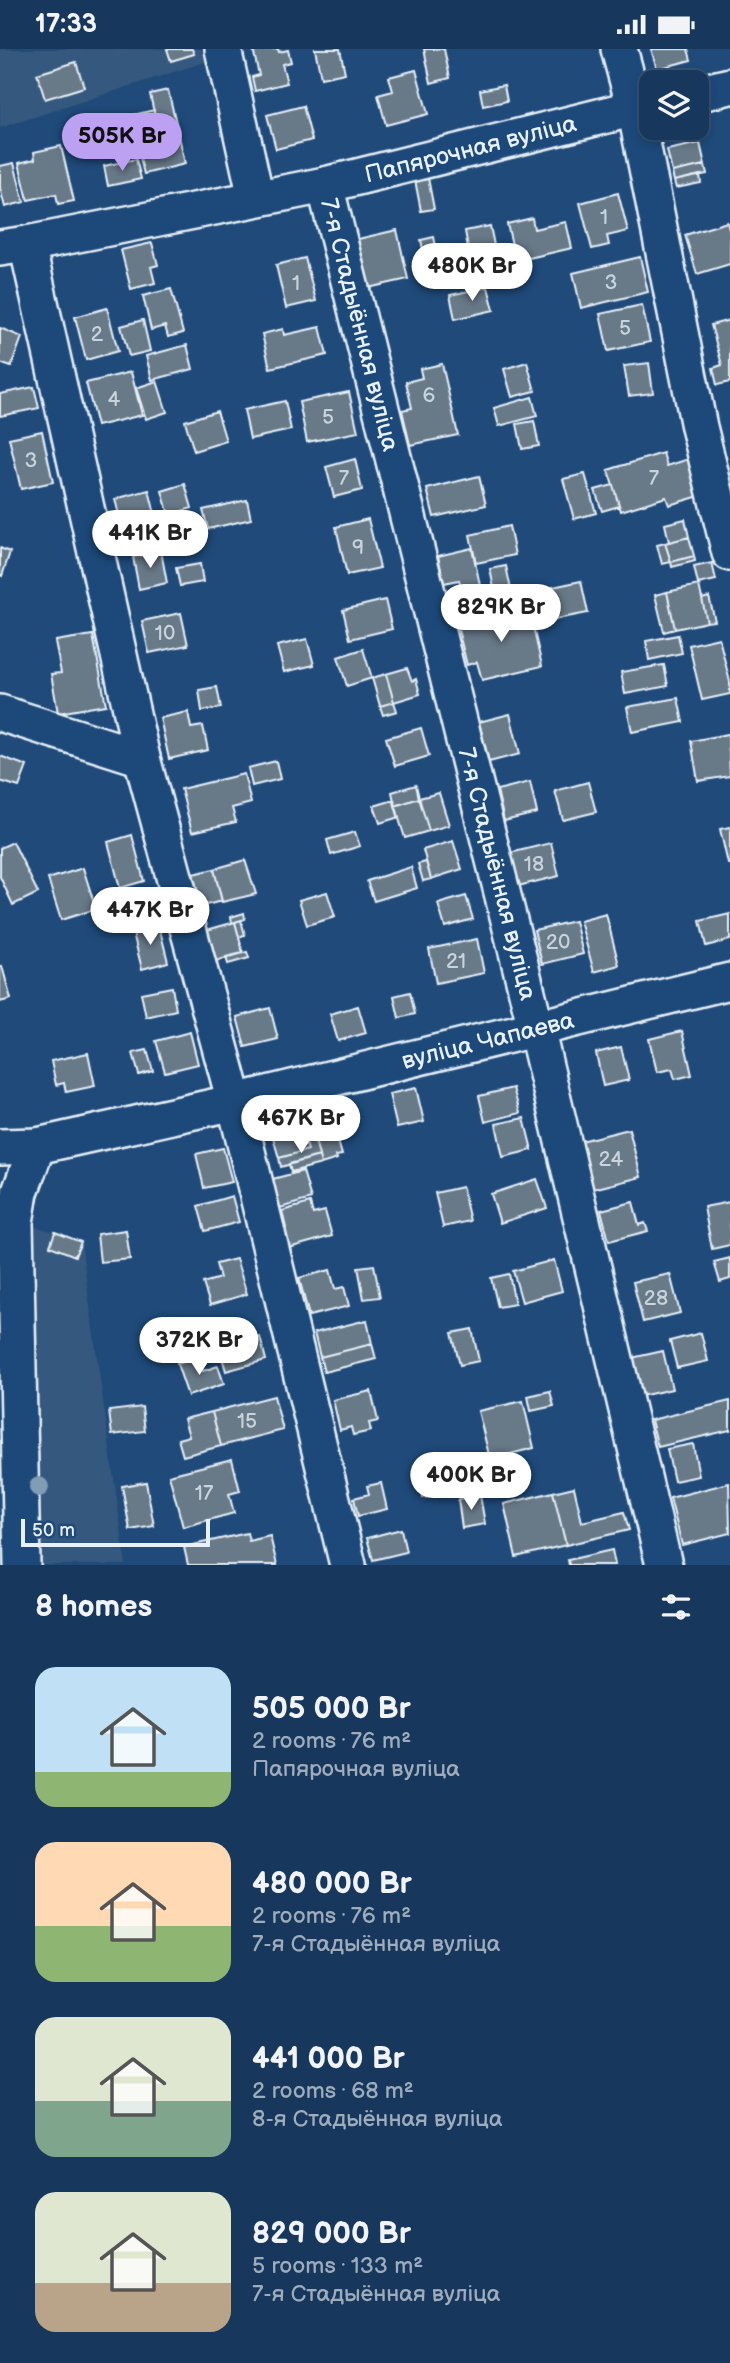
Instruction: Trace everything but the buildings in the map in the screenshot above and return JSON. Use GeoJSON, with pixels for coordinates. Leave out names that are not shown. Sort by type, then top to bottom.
{"type":"FeatureCollection","features":[{"type":"Feature","properties":{"kind":"street"},"geometry":{"type":"LineString","coordinates":[[223,49],[256,198]]}},
{"type":"Feature","properties":{"kind":"street"},"geometry":{"type":"LineString","coordinates":[[619,49],[639,96]]}},
{"type":"Feature","properties":{"kind":"street"},"geometry":{"type":"LineString","coordinates":[[709,91],[730,86]]}},
{"type":"Feature","properties":{"kind":"street","name":"Папярочная вуліца"},"geometry":{"type":"LineString","coordinates":[[14,246],[325,185],[639,107]]}},
{"type":"Feature","properties":{"kind":"street"},"geometry":{"type":"LineString","coordinates":[[649,140],[699,427],[730,553]]}},
{"type":"Feature","properties":{"kind":"street","name":"7-я Стадыённая вуліца"},"geometry":{"type":"LineString","coordinates":[[325,185],[536,1028],[664,1565]]}},
{"type":"Feature","properties":{"kind":"street"},"geometry":{"type":"LineString","coordinates":[[14,246],[142,758],[234,1102],[348,1565]]}},
{"type":"Feature","properties":{"kind":"street"},"geometry":{"type":"LineString","coordinates":[[0,713],[142,758]]}},
{"type":"Feature","properties":{"kind":"street","name":"вуліца Чапаева"},"geometry":{"type":"LineString","coordinates":[[0,1147],[37,1146],[234,1102],[730,981]]}},
{"type":"Feature","properties":{"kind":"street"},"geometry":{"type":"LineString","coordinates":[[22,1565],[11,1526],[15,1221],[20,1192],[37,1146]]}},
{"type":"Feature","properties":{"kind":"shaded area"},"geometry":{"type":"Polygon","coordinates":[[[0,49],[201,49],[205,62],[0,128],[0,49]]]}},
{"type":"Feature","properties":{"kind":"shaded area"},"geometry":{"type":"Polygon","coordinates":[[[0,1217],[81,1242],[126,1565],[0,1565],[0,1217]]]}}]}
